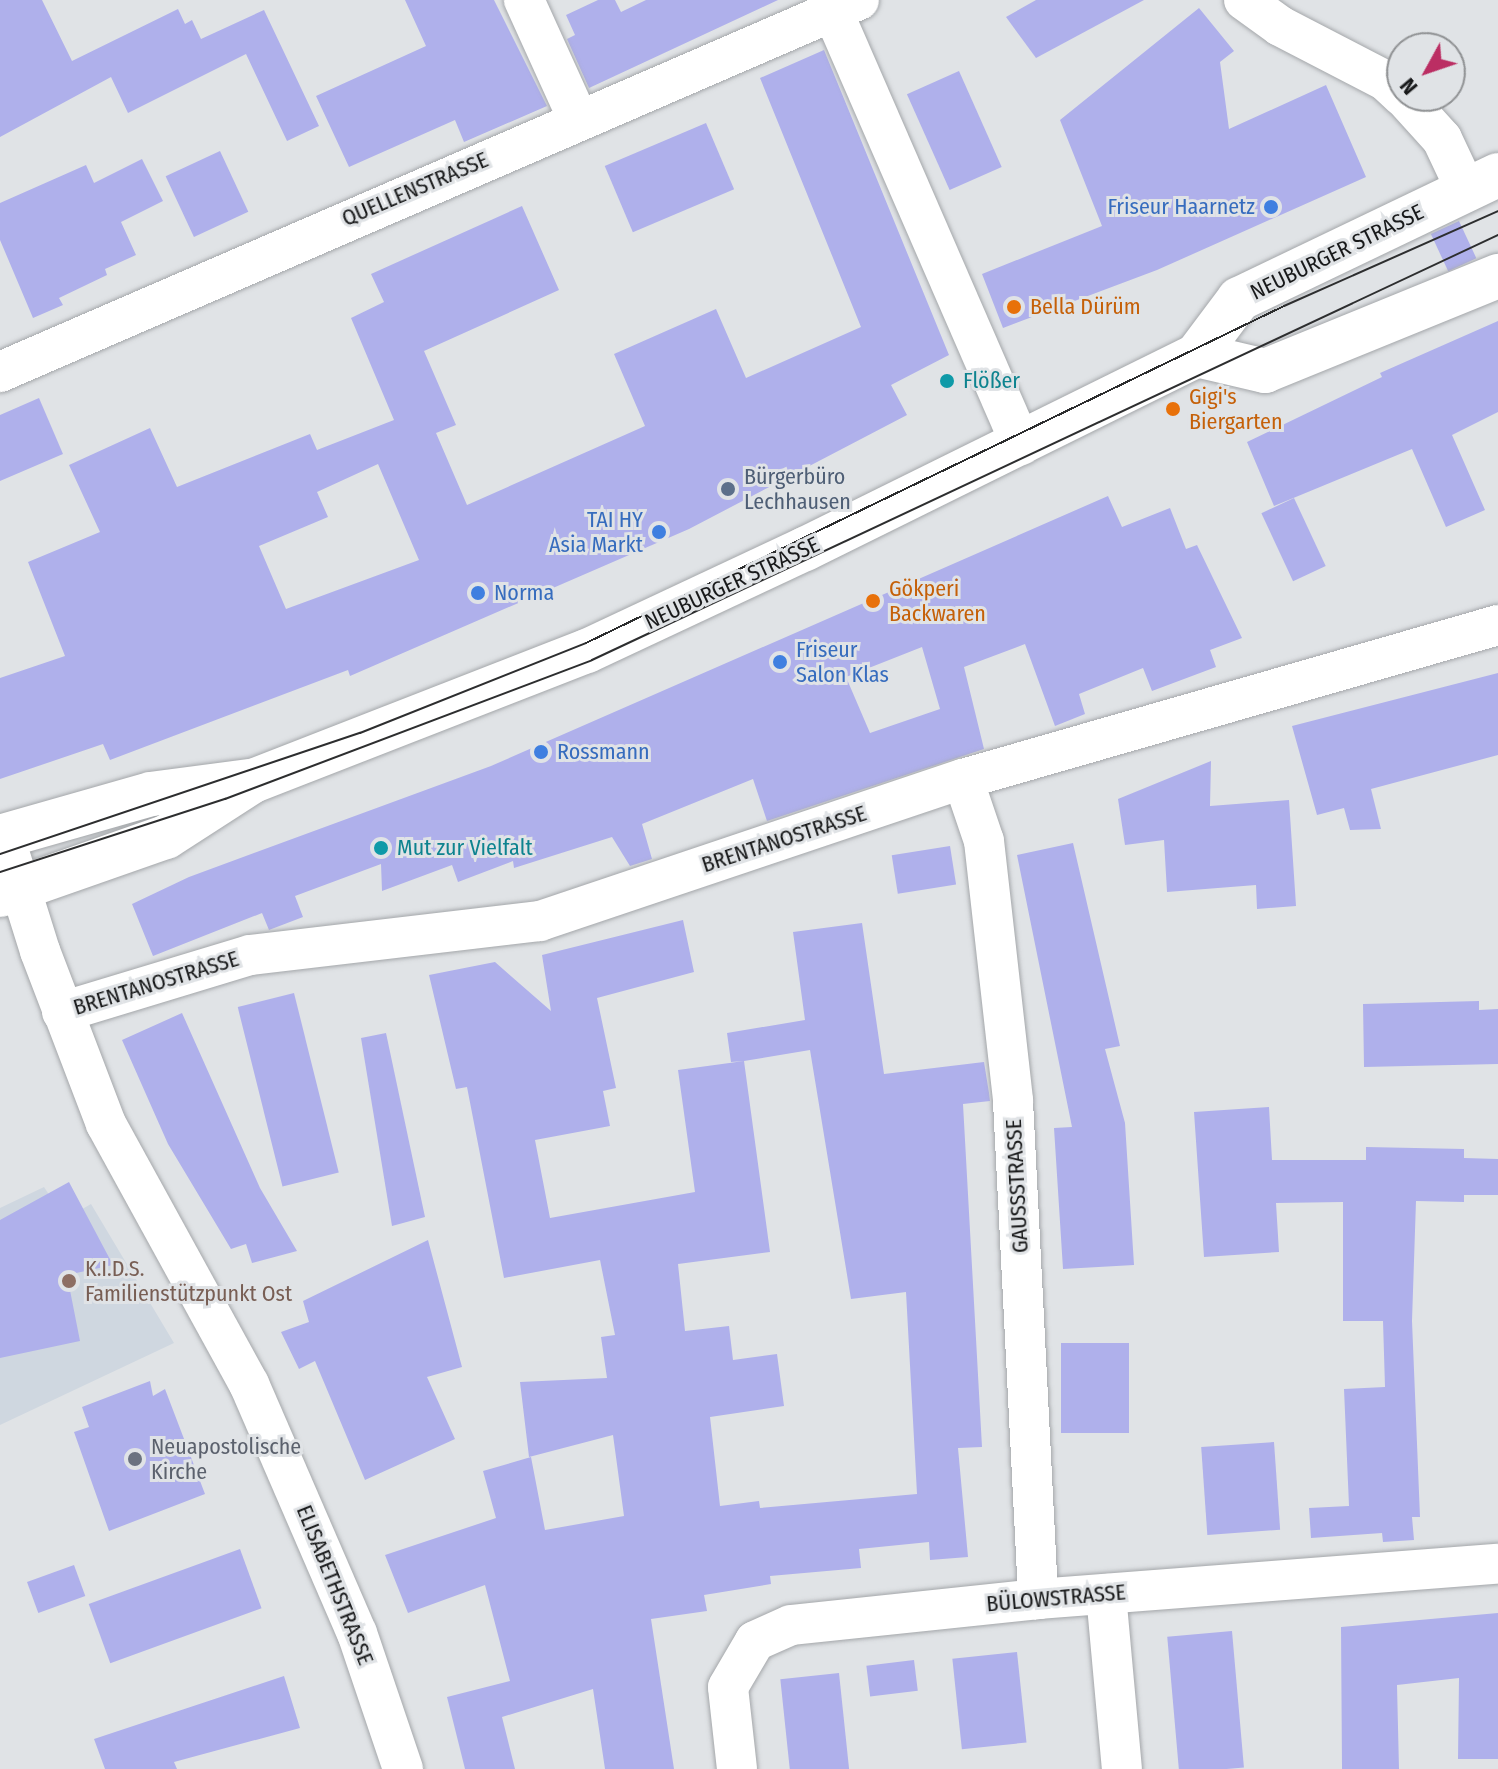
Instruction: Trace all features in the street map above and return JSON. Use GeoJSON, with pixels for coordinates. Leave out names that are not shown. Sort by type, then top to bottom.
{"type":"FeatureCollection","features":[{"type":"Feature","properties":{"kind":"street"},"geometry":{"type":"LineString","coordinates":[[524,0],[578,119]]}},
{"type":"Feature","properties":{"kind":"street"},"geometry":{"type":"LineString","coordinates":[[1244,0],[1386,86]]}},
{"type":"Feature","properties":{"kind":"street","name":"QUELLENSTRASSE"},"geometry":{"type":"LineString","coordinates":[[0,372],[578,119],[846,6],[1021,445]]}},
{"type":"Feature","properties":{"kind":"street"},"geometry":{"type":"LineString","coordinates":[[1417,112],[1482,182]]}},
{"type":"Feature","properties":{"kind":"street","name":"NEUBURGER STRASSE"},"geometry":{"type":"LineString","coordinates":[[10,892],[166,837],[253,781],[587,651],[1021,445],[1197,355],[1239,299],[1482,182]]}},
{"type":"Feature","properties":{"kind":"street"},"geometry":{"type":"LineString","coordinates":[[1197,355],[1265,371],[1498,276]]}},
{"type":"Feature","properties":{"kind":"street","name":"BRENTANOSTRASSE"},"geometry":{"type":"LineString","coordinates":[[62,1012],[250,955],[540,921],[963,779],[1498,625]]}},
{"type":"Feature","properties":{"kind":"street","name":"GAUSSSTRASSE"},"geometry":{"type":"LineString","coordinates":[[963,779],[984,841],[1013,1101],[1038,1599]]}},
{"type":"Feature","properties":{"kind":"street","name":"NEUBURGER STRASSE"},"geometry":{"type":"LineString","coordinates":[[2,837],[151,794],[253,781]]}},
{"type":"Feature","properties":{"kind":"street","name":"ELISABETHSTRASSE"},"geometry":{"type":"LineString","coordinates":[[2,837],[10,892],[106,1124],[249,1384],[357,1633],[403,1769]]}},
{"type":"Feature","properties":{"kind":"street","name":"BÜLOWSTRASSE"},"geometry":{"type":"LineString","coordinates":[[737,1769],[728,1687],[738,1663],[768,1632],[791,1625],[1038,1599],[1498,1564]]}},
{"type":"Feature","properties":{"kind":"street"},"geometry":{"type":"LineString","coordinates":[[1106,1594],[1122,1769]]}},
{"type":"Feature","properties":{"kind":"shaded area","name":"K.I.D.S. Familienstützpunkt Ost"},"geometry":{"type":"Polygon","coordinates":[[[44,1187],[65,1219],[91,1204],[174,1343],[0,1425],[0,1208],[44,1187]]]}},
{"type":"Feature","properties":{"kind":"building"},"geometry":{"type":"Polygon","coordinates":[[[0,0],[42,0],[72,61],[178,9],[185,24],[192,20],[201,39],[264,10],[319,126],[287,141],[246,54],[128,113],[111,77],[0,137],[0,0]]]}},
{"type":"Feature","properties":{"kind":"building"},"geometry":{"type":"Polygon","coordinates":[[[405,0],[494,0],[547,106],[464,142],[455,120],[349,167],[316,96],[426,46],[405,0]]]}},
{"type":"Feature","properties":{"kind":"building"},"geometry":{"type":"Polygon","coordinates":[[[598,0],[615,0],[621,12],[646,0],[778,0],[589,88],[567,39],[575,35],[566,15],[598,0]]]}},
{"type":"Feature","properties":{"kind":"building"},"geometry":{"type":"Polygon","coordinates":[[[1036,0],[1144,0],[1036,58],[1006,17],[1036,0]]]}},
{"type":"Feature","properties":{"kind":"building"},"geometry":{"type":"Polygon","coordinates":[[[1199,8],[1234,51],[1220,62],[1229,129],[1326,85],[1366,177],[1157,270],[1003,328],[982,274],[1102,226],[1060,120],[1199,8]]]}},
{"type":"Feature","properties":{"kind":"building"},"geometry":{"type":"Polygon","coordinates":[[[824,50],[949,355],[891,385],[907,415],[689,529],[350,676],[348,670],[110,760],[103,744],[0,779],[0,678],[65,656],[28,562],[100,532],[69,465],[150,428],[177,487],[310,434],[317,450],[394,420],[351,318],[384,302],[371,274],[522,206],[559,290],[424,351],[456,425],[436,433],[467,505],[645,426],[614,354],[716,309],[746,378],[861,327],[760,78],[824,50]],[[378,464],[317,492],[328,517],[259,546],[286,609],[419,560],[378,464]]]}},
{"type":"Feature","properties":{"kind":"building"},"geometry":{"type":"Polygon","coordinates":[[[959,71],[1002,167],[950,190],[907,94],[959,71]]]}},
{"type":"Feature","properties":{"kind":"building"},"geometry":{"type":"Polygon","coordinates":[[[706,123],[734,189],[633,232],[605,166],[706,123]]]}},
{"type":"Feature","properties":{"kind":"building"},"geometry":{"type":"Polygon","coordinates":[[[220,151],[248,212],[194,237],[166,176],[220,151]]]}},
{"type":"Feature","properties":{"kind":"building"},"geometry":{"type":"Polygon","coordinates":[[[142,159],[163,201],[121,222],[136,255],[105,269],[107,275],[59,298],[63,305],[33,318],[0,240],[0,203],[86,165],[94,183],[142,159]]]}},
{"type":"Feature","properties":{"kind":"building"},"geometry":{"type":"Polygon","coordinates":[[[1459,221],[1476,258],[1448,271],[1431,234],[1459,221]]]}},
{"type":"Feature","properties":{"kind":"building"},"geometry":{"type":"Polygon","coordinates":[[[1498,321],[1498,412],[1452,435],[1485,510],[1446,527],[1412,449],[1274,506],[1247,442],[1382,377],[1380,373],[1498,321]]]}},
{"type":"Feature","properties":{"kind":"building"},"geometry":{"type":"Polygon","coordinates":[[[39,398],[63,454],[0,481],[0,415],[39,398]]]}},
{"type":"Feature","properties":{"kind":"building"},"geometry":{"type":"Polygon","coordinates":[[[1108,496],[1122,527],[1170,508],[1186,549],[1197,545],[1242,638],[1210,650],[1216,667],[1152,691],[1143,668],[1079,694],[1085,714],[1055,726],[1025,644],[964,667],[984,749],[767,821],[753,779],[642,824],[652,859],[630,866],[612,837],[514,868],[513,861],[458,882],[452,865],[382,891],[381,864],[295,896],[303,917],[269,930],[262,913],[153,956],[132,904],[189,877],[491,766],[1108,496]],[[922,647],[846,677],[870,733],[940,709],[922,647]]]}},
{"type":"Feature","properties":{"kind":"building"},"geometry":{"type":"Polygon","coordinates":[[[1294,498],[1326,566],[1293,581],[1261,513],[1294,498]]]}},
{"type":"Feature","properties":{"kind":"building"},"geometry":{"type":"Polygon","coordinates":[[[1498,673],[1498,755],[1371,789],[1381,829],[1350,830],[1344,808],[1317,815],[1292,726],[1498,673]]]}},
{"type":"Feature","properties":{"kind":"building"},"geometry":{"type":"Polygon","coordinates":[[[1211,761],[1210,806],[1289,800],[1296,906],[1257,909],[1256,885],[1167,892],[1164,840],[1125,845],[1118,799],[1211,761]]]}},
{"type":"Feature","properties":{"kind":"building"},"geometry":{"type":"Polygon","coordinates":[[[1073,843],[1120,1046],[1105,1049],[1125,1123],[1134,1265],[1063,1269],[1054,1128],[1072,1127],[1017,855],[1073,843]]]}},
{"type":"Feature","properties":{"kind":"building"},"geometry":{"type":"Polygon","coordinates":[[[950,846],[956,885],[898,894],[892,855],[950,846]]]}},
{"type":"Feature","properties":{"kind":"building"},"geometry":{"type":"Polygon","coordinates":[[[683,920],[694,972],[597,998],[616,1088],[603,1091],[610,1126],[535,1140],[550,1218],[695,1192],[678,1070],[744,1061],[731,1062],[727,1033],[805,1020],[793,932],[862,923],[884,1074],[984,1062],[990,1101],[963,1104],[982,1447],[958,1448],[968,1557],[930,1560],[929,1542],[859,1549],[861,1568],[770,1576],[771,1584],[704,1595],[707,1611],[651,1619],[674,1769],[605,1769],[593,1689],[502,1717],[515,1769],[465,1769],[447,1697],[510,1681],[485,1585],[408,1613],[385,1555],[496,1518],[483,1471],[531,1457],[545,1530],[624,1516],[613,1435],[529,1457],[520,1382],[607,1378],[601,1337],[615,1335],[600,1260],[504,1278],[467,1087],[456,1089],[429,975],[495,962],[551,1011],[542,955],[683,920]],[[810,1050],[744,1061],[770,1252],[678,1264],[685,1331],[729,1326],[733,1360],[777,1354],[784,1406],[710,1417],[720,1506],[759,1501],[760,1508],[917,1494],[906,1292],[851,1299],[810,1050]]]}},
{"type":"Feature","properties":{"kind":"building"},"geometry":{"type":"Polygon","coordinates":[[[294,993],[339,1173],[282,1187],[238,1007],[294,993]]]}},
{"type":"Feature","properties":{"kind":"building"},"geometry":{"type":"Polygon","coordinates":[[[1479,1001],[1479,1010],[1498,1009],[1498,1064],[1364,1067],[1363,1004],[1479,1001]]]}},
{"type":"Feature","properties":{"kind":"building"},"geometry":{"type":"Polygon","coordinates":[[[182,1013],[260,1188],[297,1251],[252,1263],[246,1244],[231,1249],[168,1144],[122,1040],[182,1013]]]}},
{"type":"Feature","properties":{"kind":"building"},"geometry":{"type":"Polygon","coordinates":[[[386,1033],[425,1217],[392,1226],[361,1038],[386,1033]]]}},
{"type":"Feature","properties":{"kind":"building"},"geometry":{"type":"Polygon","coordinates":[[[1269,1107],[1272,1160],[1366,1160],[1366,1147],[1464,1149],[1464,1158],[1498,1159],[1498,1195],[1464,1195],[1464,1202],[1416,1201],[1412,1321],[1420,1517],[1412,1517],[1414,1540],[1383,1542],[1382,1533],[1311,1538],[1309,1508],[1349,1506],[1344,1389],[1385,1387],[1383,1321],[1343,1321],[1343,1202],[1276,1203],[1279,1252],[1204,1257],[1194,1112],[1269,1107]]]}},
{"type":"Feature","properties":{"kind":"building"},"geometry":{"type":"Polygon","coordinates":[[[69,1182],[113,1265],[67,1275],[80,1341],[0,1358],[0,1220],[69,1182]]]}},
{"type":"Feature","properties":{"kind":"building"},"geometry":{"type":"Polygon","coordinates":[[[428,1240],[462,1367],[427,1377],[455,1439],[365,1480],[315,1361],[299,1369],[281,1332],[309,1322],[303,1301],[428,1240]]]}},
{"type":"Feature","properties":{"kind":"building"},"geometry":{"type":"Polygon","coordinates":[[[1061,1343],[1129,1343],[1129,1433],[1061,1433],[1061,1343]]]}},
{"type":"Feature","properties":{"kind":"building","name":"Neuapostolische Kirche"},"geometry":{"type":"Polygon","coordinates":[[[150,1381],[153,1396],[165,1389],[205,1494],[109,1531],[74,1432],[89,1427],[82,1407],[150,1381]]]}},
{"type":"Feature","properties":{"kind":"building"},"geometry":{"type":"Polygon","coordinates":[[[1274,1442],[1280,1530],[1207,1535],[1201,1447],[1274,1442]]]}},
{"type":"Feature","properties":{"kind":"building"},"geometry":{"type":"Polygon","coordinates":[[[240,1549],[262,1608],[110,1663],[89,1604],[240,1549]]]}},
{"type":"Feature","properties":{"kind":"building"},"geometry":{"type":"Polygon","coordinates":[[[74,1565],[85,1596],[38,1613],[27,1582],[74,1565]]]}},
{"type":"Feature","properties":{"kind":"building"},"geometry":{"type":"Polygon","coordinates":[[[1498,1613],[1498,1759],[1458,1759],[1459,1678],[1397,1685],[1399,1769],[1342,1769],[1341,1627],[1498,1613]]]}},
{"type":"Feature","properties":{"kind":"building"},"geometry":{"type":"Polygon","coordinates":[[[1232,1631],[1244,1767],[1179,1769],[1167,1637],[1232,1631]]]}},
{"type":"Feature","properties":{"kind":"building"},"geometry":{"type":"Polygon","coordinates":[[[1017,1652],[1027,1743],[962,1749],[952,1659],[1017,1652]]]}},
{"type":"Feature","properties":{"kind":"building"},"geometry":{"type":"Polygon","coordinates":[[[914,1660],[918,1691],[870,1697],[866,1666],[914,1660]]]}},
{"type":"Feature","properties":{"kind":"building"},"geometry":{"type":"Polygon","coordinates":[[[839,1673],[849,1769],[790,1769],[780,1679],[839,1673]]]}},
{"type":"Feature","properties":{"kind":"building"},"geometry":{"type":"Polygon","coordinates":[[[284,1676],[300,1728],[174,1762],[177,1769],[105,1769],[94,1739],[284,1676]]]}},
{"type":"Feature","properties":{"kind":"tram line"},"geometry":{"type":"LineString","coordinates":[[0,854],[360,733],[586,643],[1284,306],[1498,211]]}},
{"type":"Feature","properties":{"kind":"tram line"},"geometry":{"type":"LineString","coordinates":[[0,872],[225,799],[592,660],[1498,235]]}},
{"type":"Feature","properties":{"kind":"place","name":"Friseur Haarnetz"},"geometry":{"type":"Point","coordinates":[1271,207]}},
{"type":"Feature","properties":{"kind":"place","name":"Bella Dürüm"},"geometry":{"type":"Point","coordinates":[1014,307]}},
{"type":"Feature","properties":{"kind":"place","name":"Flößer"},"geometry":{"type":"Point","coordinates":[947,381]}},
{"type":"Feature","properties":{"kind":"place","name":"Gigi's Biergarten"},"geometry":{"type":"Point","coordinates":[1173,409]}},
{"type":"Feature","properties":{"kind":"place","name":"Bürgerbüro Lechhausen"},"geometry":{"type":"Point","coordinates":[728,489]}},
{"type":"Feature","properties":{"kind":"place","name":"TAI HY Asia Markt"},"geometry":{"type":"Point","coordinates":[659,532]}},
{"type":"Feature","properties":{"kind":"place","name":"Norma"},"geometry":{"type":"Point","coordinates":[478,593]}},
{"type":"Feature","properties":{"kind":"place","name":"Gökperi Backwaren"},"geometry":{"type":"Point","coordinates":[873,601]}},
{"type":"Feature","properties":{"kind":"place","name":"Friseur Salon Klas"},"geometry":{"type":"Point","coordinates":[780,662]}},
{"type":"Feature","properties":{"kind":"place","name":"Rossmann"},"geometry":{"type":"Point","coordinates":[541,752]}},
{"type":"Feature","properties":{"kind":"place","name":"Mut zur Vielfalt"},"geometry":{"type":"Point","coordinates":[381,848]}},
{"type":"Feature","properties":{"kind":"place","name":"K.I.D.S. Familienstützpunkt Ost"},"geometry":{"type":"Point","coordinates":[69,1281]}},
{"type":"Feature","properties":{"kind":"place","name":"Neuapostolische Kirche"},"geometry":{"type":"Point","coordinates":[135,1459]}}]}
